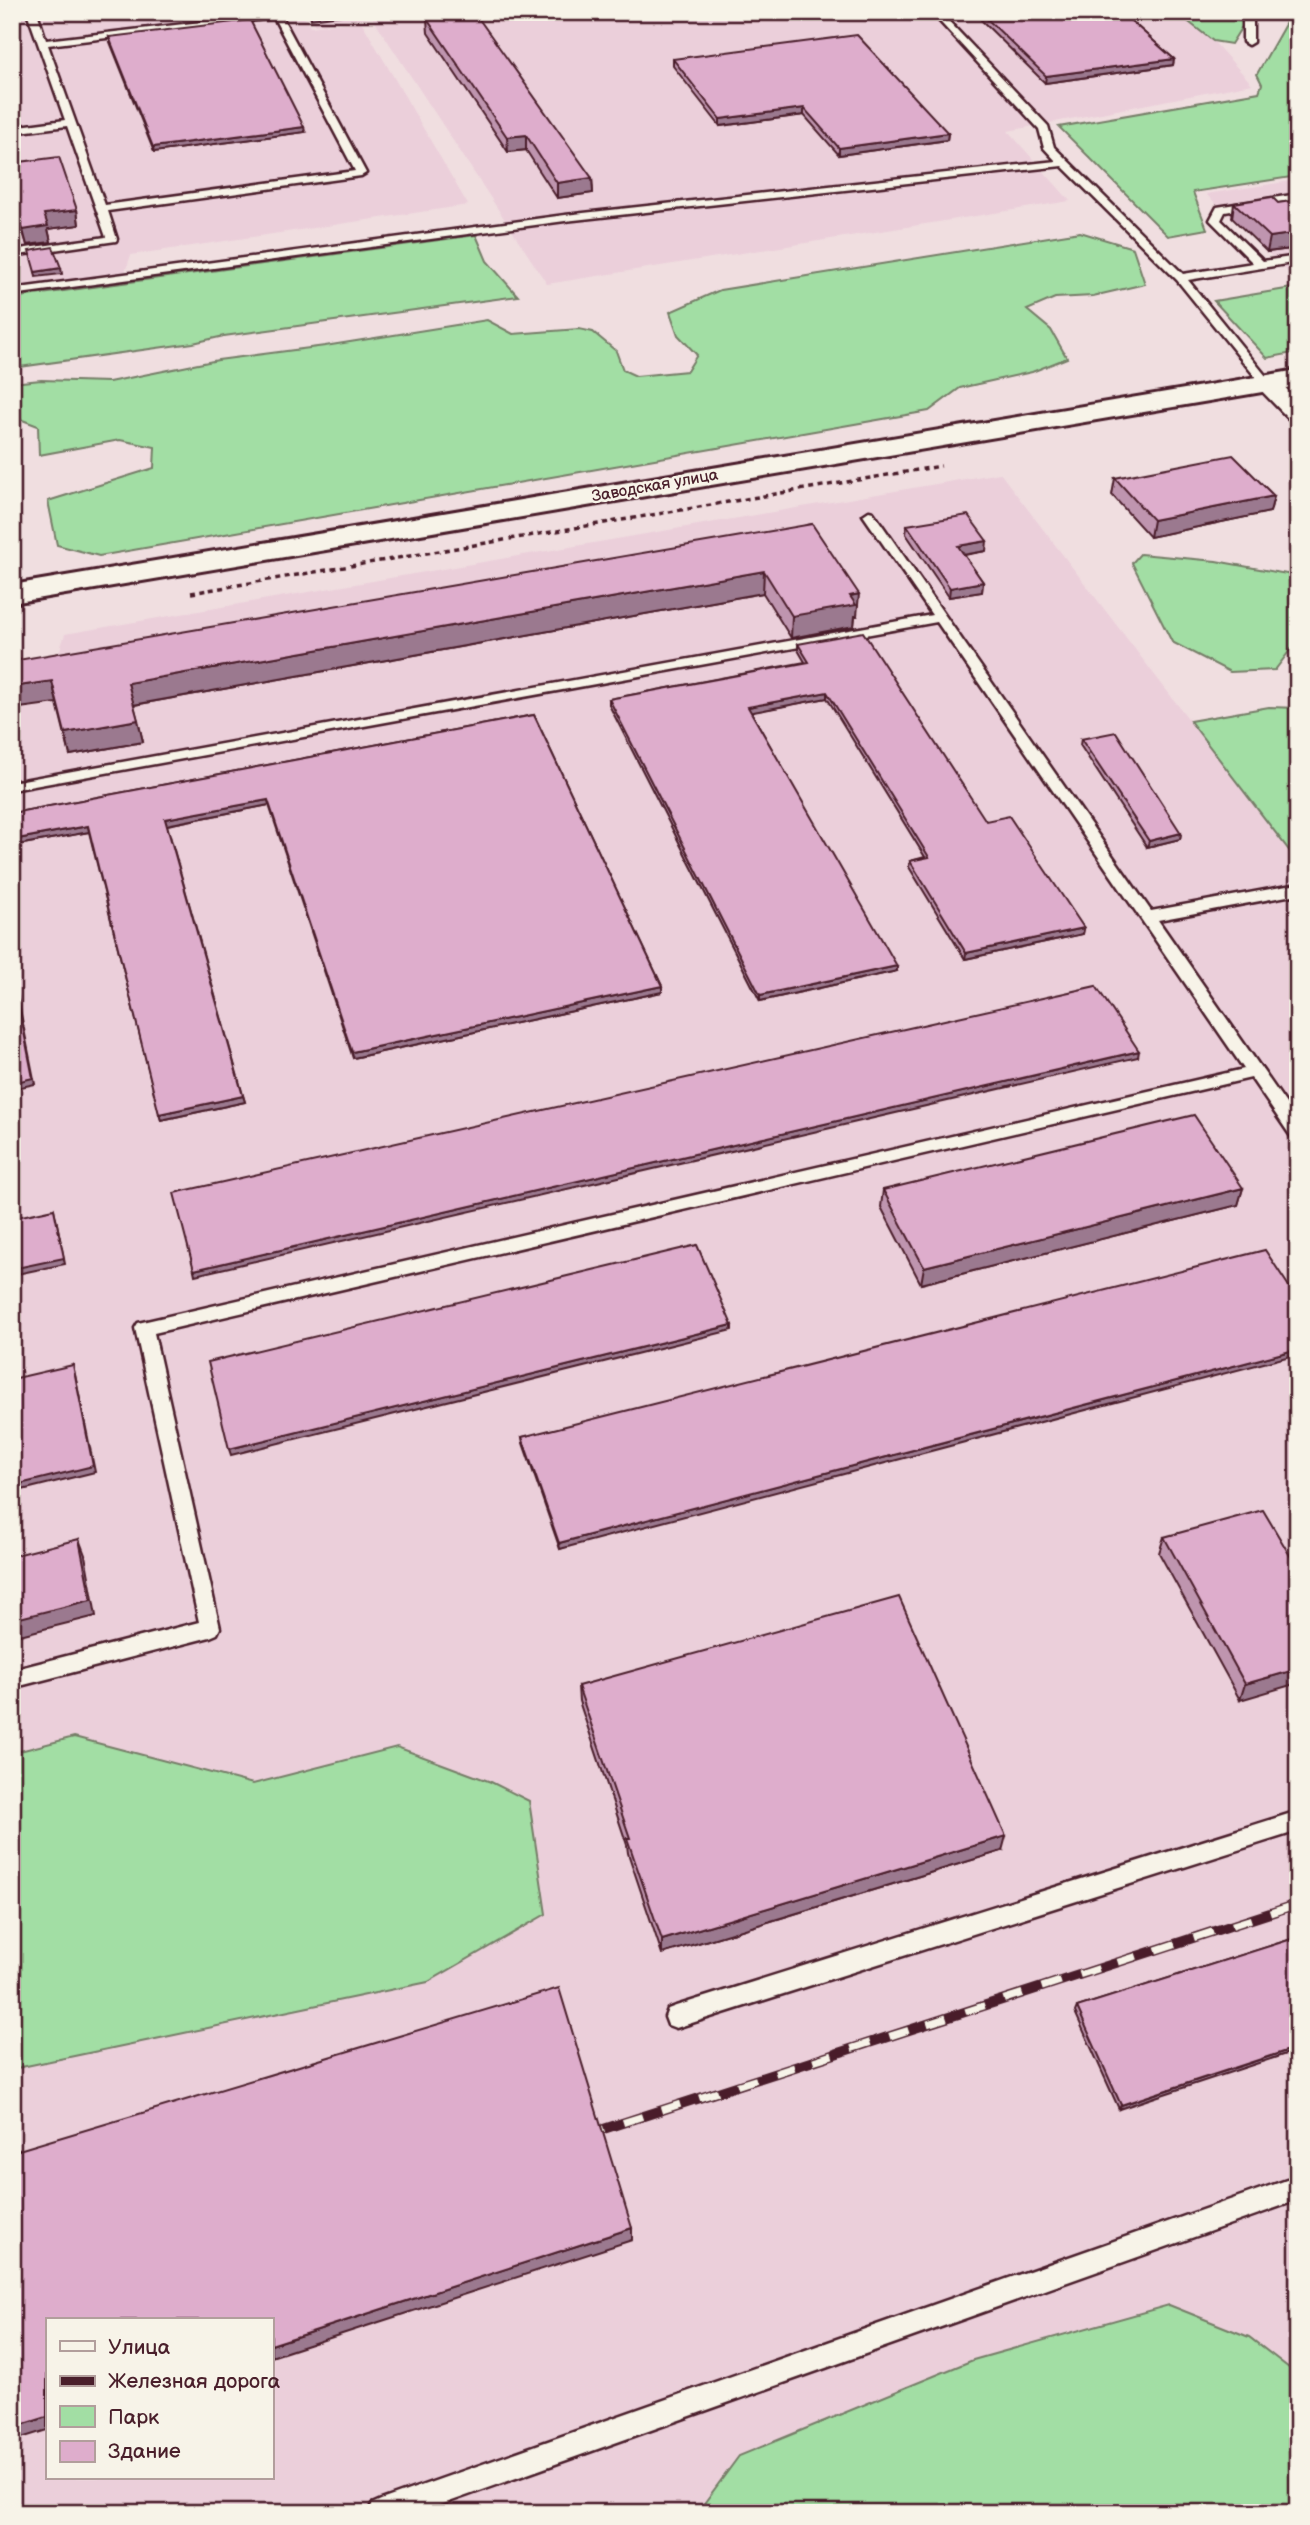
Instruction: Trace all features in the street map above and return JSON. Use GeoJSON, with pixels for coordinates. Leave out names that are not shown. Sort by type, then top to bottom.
{"type":"FeatureCollection","features":[{"type":"Feature","properties":{"kind":"main road","name":"Заводская улица"},"geometry":{"type":"LineString","coordinates":[[12,594],[1298,378]]}},
{"type":"Feature","properties":{"kind":"street"},"geometry":{"type":"LineString","coordinates":[[1266,383],[1298,414]]}},
{"type":"Feature","properties":{"kind":"lane"},"geometry":{"type":"LineString","coordinates":[[12,253],[112,239],[32,12]]}},
{"type":"Feature","properties":{"kind":"lane"},"geometry":{"type":"LineString","coordinates":[[935,12],[1044,128],[1049,148],[1181,278],[1266,383]]}},
{"type":"Feature","properties":{"kind":"lane"},"geometry":{"type":"LineString","coordinates":[[1248,12],[1248,42]]}},
{"type":"Feature","properties":{"kind":"lane"},"geometry":{"type":"LineString","coordinates":[[43,43],[277,15],[361,173],[101,209]]}},
{"type":"Feature","properties":{"kind":"lane"},"geometry":{"type":"LineString","coordinates":[[12,130],[71,122]]}},
{"type":"Feature","properties":{"kind":"lane"},"geometry":{"type":"LineString","coordinates":[[12,292],[565,218],[1064,163]]}},
{"type":"Feature","properties":{"kind":"lane"},"geometry":{"type":"LineString","coordinates":[[1261,265],[1215,220],[1222,209],[1298,197]]}},
{"type":"Feature","properties":{"kind":"lane"},"geometry":{"type":"LineString","coordinates":[[1181,278],[1298,259]]}},
{"type":"Feature","properties":{"kind":"lane"},"geometry":{"type":"LineString","coordinates":[[869,515],[1298,1134]]}},
{"type":"Feature","properties":{"kind":"lane"},"geometry":{"type":"LineString","coordinates":[[12,786],[939,618]]}},
{"type":"Feature","properties":{"kind":"lane"},"geometry":{"type":"LineString","coordinates":[[1147,917],[1298,888]]}},
{"type":"Feature","properties":{"kind":"lane"},"geometry":{"type":"LineString","coordinates":[[12,1679],[210,1628],[144,1328],[1254,1072]]}},
{"type":"Feature","properties":{"kind":"lane"},"geometry":{"type":"LineString","coordinates":[[676,2017],[1298,1821]]}},
{"type":"Feature","properties":{"kind":"lane"},"geometry":{"type":"LineString","coordinates":[[381,2513],[1298,2188]]}},
{"type":"Feature","properties":{"kind":"shaded area"},"geometry":{"type":"Polygon","coordinates":[[[12,12],[301,12],[310,27],[361,21],[468,205],[131,255],[124,275],[12,290],[12,12]]]}},
{"type":"Feature","properties":{"kind":"shaded area"},"geometry":{"type":"Polygon","coordinates":[[[306,12],[1176,12],[1213,41],[1252,84],[1008,131],[1070,201],[547,284],[372,17],[315,25],[306,12]]]}},
{"type":"Feature","properties":{"kind":"shaded area"},"geometry":{"type":"Polygon","coordinates":[[[1298,180],[1298,273],[1290,274],[1206,194],[1298,180]]]}},
{"type":"Feature","properties":{"kind":"shaded area"},"geometry":{"type":"Polygon","coordinates":[[[1000,473],[1298,862],[1298,2513],[12,2513],[12,684],[51,678],[65,634],[1000,473]]]}},
{"type":"Feature","properties":{"kind":"green space"},"geometry":{"type":"Polygon","coordinates":[[[1176,12],[1251,12],[1231,44],[1213,41],[1176,12]]]}},
{"type":"Feature","properties":{"kind":"green space"},"geometry":{"type":"Polygon","coordinates":[[[1292,12],[1298,12],[1298,176],[1193,192],[1207,229],[1168,236],[1059,127],[1259,92],[1262,84],[1257,74],[1292,12]]]}},
{"type":"Feature","properties":{"kind":"green space"},"geometry":{"type":"Polygon","coordinates":[[[1080,232],[1133,248],[1145,284],[1093,296],[1055,298],[1027,310],[1051,330],[1067,358],[1032,372],[960,388],[929,411],[99,556],[57,545],[48,501],[154,468],[155,447],[120,440],[39,455],[38,426],[12,416],[12,383],[41,380],[109,382],[218,360],[487,320],[513,334],[579,329],[593,332],[616,351],[623,370],[636,376],[687,371],[697,355],[678,335],[670,312],[720,290],[1080,232]]]}},
{"type":"Feature","properties":{"kind":"green space"},"geometry":{"type":"Polygon","coordinates":[[[476,235],[487,261],[518,296],[12,368],[12,298],[476,235]]]}},
{"type":"Feature","properties":{"kind":"green space"},"geometry":{"type":"Polygon","coordinates":[[[1298,287],[1298,352],[1267,358],[1214,301],[1298,287]]]}},
{"type":"Feature","properties":{"kind":"green space"},"geometry":{"type":"Polygon","coordinates":[[[1140,554],[1216,561],[1298,576],[1298,646],[1291,649],[1275,670],[1230,672],[1172,642],[1132,563],[1140,554]]]}},
{"type":"Feature","properties":{"kind":"green space"},"geometry":{"type":"Polygon","coordinates":[[[1269,707],[1298,708],[1298,862],[1190,721],[1269,707]]]}},
{"type":"Feature","properties":{"kind":"green space"},"geometry":{"type":"Polygon","coordinates":[[[74,1737],[253,1784],[397,1747],[491,1782],[529,1801],[546,1914],[428,1982],[12,2069],[12,1753],[74,1737]]]}},
{"type":"Feature","properties":{"kind":"green space"},"geometry":{"type":"Polygon","coordinates":[[[1169,2305],[1249,2337],[1298,2375],[1298,2513],[697,2513],[739,2456],[973,2360],[1169,2305]]]}},
{"type":"Feature","properties":{"kind":"building"},"geometry":{"type":"Polygon","coordinates":[[[474,12],[592,178],[557,183],[526,135],[507,137],[427,19],[474,12]]]}},
{"type":"Feature","properties":{"kind":"building"},"geometry":{"type":"Polygon","coordinates":[[[980,12],[1121,12],[1174,59],[1046,76],[980,12]]]}},
{"type":"Feature","properties":{"kind":"building"},"geometry":{"type":"Polygon","coordinates":[[[250,20],[304,127],[153,147],[109,37],[250,20]]]}},
{"type":"Feature","properties":{"kind":"building"},"geometry":{"type":"Polygon","coordinates":[[[857,35],[948,133],[839,148],[804,108],[720,119],[673,59],[857,35]]]}},
{"type":"Feature","properties":{"kind":"building"},"geometry":{"type":"Polygon","coordinates":[[[59,157],[77,210],[44,214],[48,226],[23,230],[12,193],[12,163],[59,157]]]}},
{"type":"Feature","properties":{"kind":"building"},"geometry":{"type":"Polygon","coordinates":[[[1272,197],[1278,203],[1298,200],[1298,233],[1270,237],[1234,203],[1272,197]]]}},
{"type":"Feature","properties":{"kind":"building"},"geometry":{"type":"Polygon","coordinates":[[[53,247],[61,268],[35,272],[29,251],[53,247]]]}},
{"type":"Feature","properties":{"kind":"building"},"geometry":{"type":"Polygon","coordinates":[[[1233,455],[1274,496],[1153,520],[1115,478],[1233,455]]]}},
{"type":"Feature","properties":{"kind":"building"},"geometry":{"type":"Polygon","coordinates":[[[968,515],[987,541],[958,546],[983,582],[950,588],[907,525],[968,515]]]}},
{"type":"Feature","properties":{"kind":"building"},"geometry":{"type":"Polygon","coordinates":[[[812,524],[859,594],[850,596],[856,605],[792,616],[764,571],[128,683],[138,720],[65,733],[52,681],[12,687],[12,661],[812,524]]]}},
{"type":"Feature","properties":{"kind":"building"},"geometry":{"type":"Polygon","coordinates":[[[863,632],[986,821],[1009,816],[1084,928],[966,953],[910,861],[929,857],[827,692],[748,707],[897,966],[760,995],[609,699],[809,662],[798,644],[863,632]]]}},
{"type":"Feature","properties":{"kind":"building"},"geometry":{"type":"Polygon","coordinates":[[[534,715],[662,986],[352,1052],[268,800],[165,819],[243,1096],[159,1114],[88,826],[12,840],[12,813],[534,715]]]}},
{"type":"Feature","properties":{"kind":"building"},"geometry":{"type":"Polygon","coordinates":[[[1116,732],[1181,833],[1149,841],[1081,739],[1116,732]]]}},
{"type":"Feature","properties":{"kind":"building"},"geometry":{"type":"Polygon","coordinates":[[[12,971],[33,1078],[12,1083],[12,971]]]}},
{"type":"Feature","properties":{"kind":"building"},"geometry":{"type":"Polygon","coordinates":[[[1096,986],[1139,1051],[194,1270],[174,1193],[1096,986]]]}},
{"type":"Feature","properties":{"kind":"building"},"geometry":{"type":"Polygon","coordinates":[[[1194,1115],[1243,1188],[924,1267],[883,1190],[1194,1115]]]}},
{"type":"Feature","properties":{"kind":"building"},"geometry":{"type":"Polygon","coordinates":[[[54,1209],[64,1258],[12,1269],[12,1218],[54,1209]]]}},
{"type":"Feature","properties":{"kind":"building"},"geometry":{"type":"Polygon","coordinates":[[[697,1245],[732,1325],[229,1449],[208,1362],[697,1245]]]}},
{"type":"Feature","properties":{"kind":"building"},"geometry":{"type":"Polygon","coordinates":[[[1265,1250],[1298,1300],[1298,1349],[559,1543],[522,1437],[1265,1250]]]}},
{"type":"Feature","properties":{"kind":"building"},"geometry":{"type":"Polygon","coordinates":[[[73,1365],[93,1466],[20,1484],[12,1435],[12,1379],[73,1365]]]}},
{"type":"Feature","properties":{"kind":"building"},"geometry":{"type":"Polygon","coordinates":[[[1263,1510],[1298,1569],[1298,1669],[1245,1684],[1164,1537],[1263,1510]]]}},
{"type":"Feature","properties":{"kind":"building"},"geometry":{"type":"Polygon","coordinates":[[[79,1539],[91,1600],[12,1620],[12,1556],[79,1539]]]}},
{"type":"Feature","properties":{"kind":"building"},"geometry":{"type":"Polygon","coordinates":[[[899,1597],[1006,1836],[662,1940],[578,1686],[899,1597]]]}},
{"type":"Feature","properties":{"kind":"building"},"geometry":{"type":"Polygon","coordinates":[[[1298,1937],[1298,2047],[1121,2105],[1077,2007],[1298,1937]]]}},
{"type":"Feature","properties":{"kind":"building"},"geometry":{"type":"Polygon","coordinates":[[[559,1988],[632,2228],[273,2344],[273,2318],[46,2318],[46,2417],[12,2428],[12,2152],[559,1988]]]}},
{"type":"Feature","properties":{"kind":"railway"},"geometry":{"type":"LineString","coordinates":[[585,2135],[1298,1904]]}}]}
